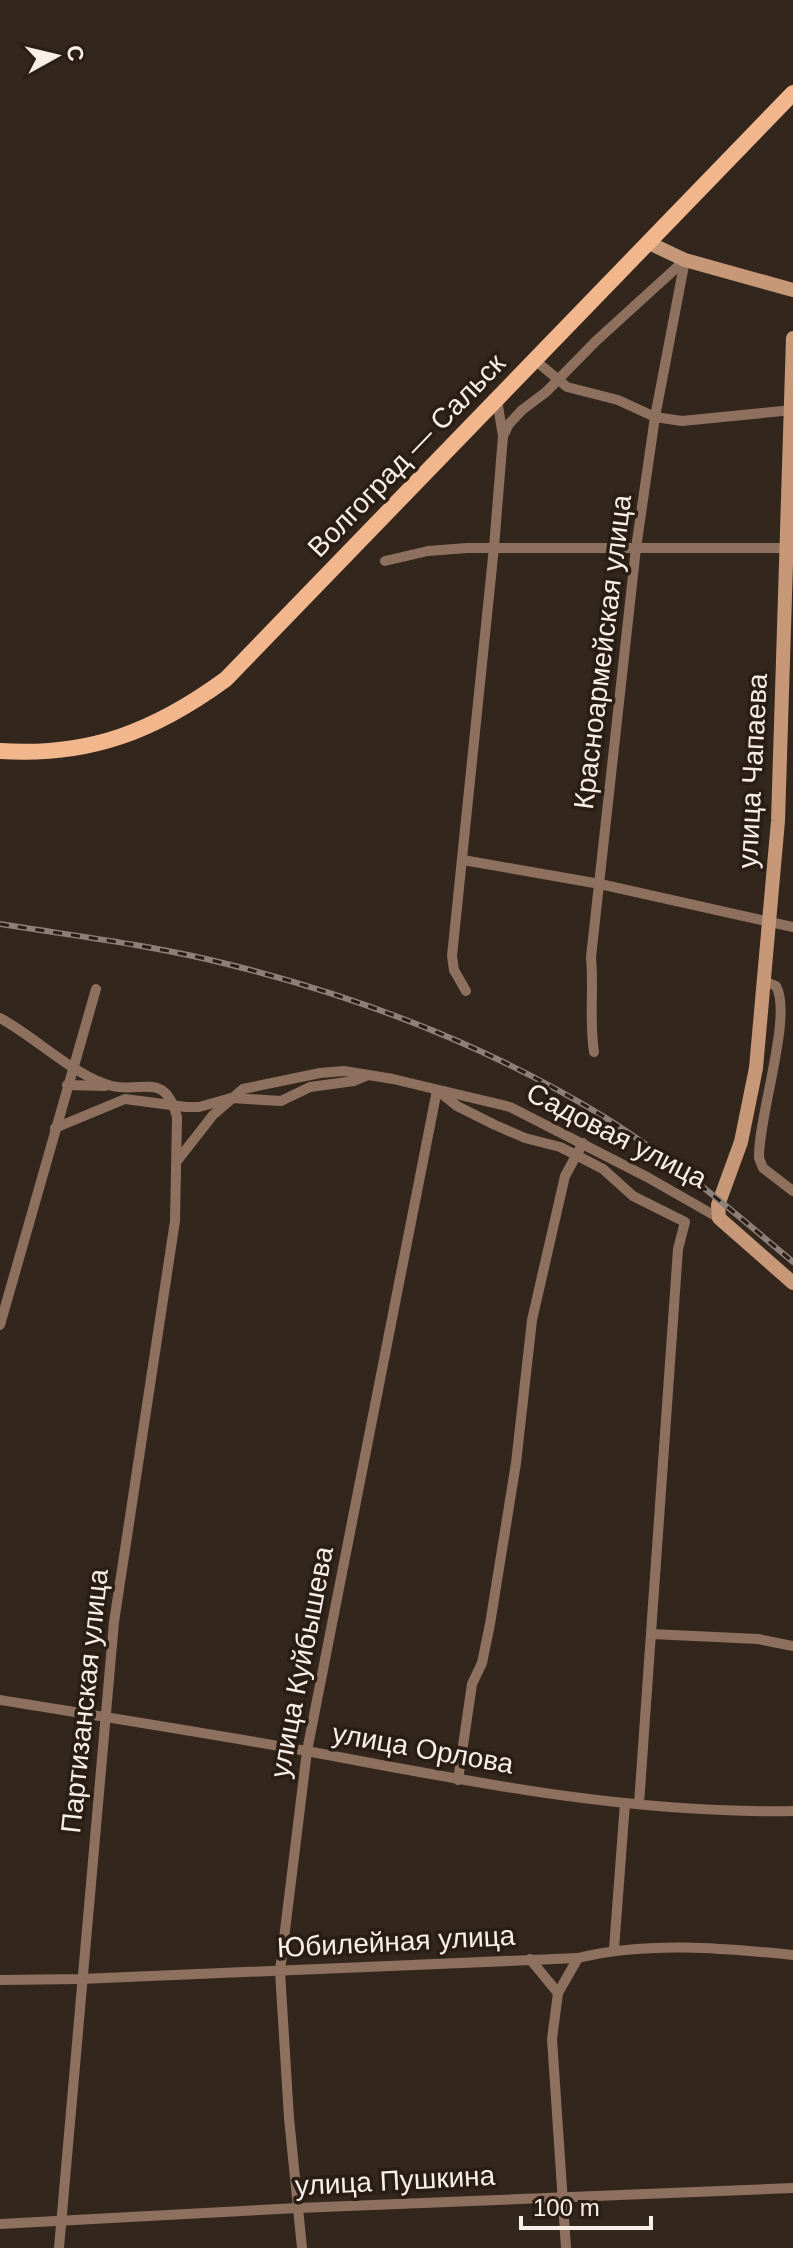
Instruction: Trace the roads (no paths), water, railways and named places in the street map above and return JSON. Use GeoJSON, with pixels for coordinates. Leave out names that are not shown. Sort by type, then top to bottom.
{"type":"FeatureCollection","features":[{"type":"Feature","properties":{"kind":"main road","name":"Волгоград — Сальск"},"geometry":{"type":"LineString","coordinates":[[0,751],[63,750],[101,743],[150,727],[188,707],[226,679],[793,93]]}},
{"type":"Feature","properties":{"kind":"street"},"geometry":{"type":"LineString","coordinates":[[649,243],[685,260],[793,290]]}},
{"type":"Feature","properties":{"kind":"street"},"geometry":{"type":"LineString","coordinates":[[503,436],[515,418],[685,260]]}},
{"type":"Feature","properties":{"kind":"street","name":"Красноармейская улица"},"geometry":{"type":"LineString","coordinates":[[594,1052],[590,1027],[591,957],[636,548],[655,417],[685,260]]}},
{"type":"Feature","properties":{"kind":"street","name":"улица Чапаева"},"geometry":{"type":"LineString","coordinates":[[720,1200],[734,1164],[756,1068],[778,821],[790,548],[793,338]]}},
{"type":"Feature","properties":{"kind":"street"},"geometry":{"type":"LineString","coordinates":[[536,361],[567,387],[618,400],[655,417],[682,421],[792,410]]}},
{"type":"Feature","properties":{"kind":"street"},"geometry":{"type":"LineString","coordinates":[[466,991],[454,970],[452,956],[503,436],[497,400]]}},
{"type":"Feature","properties":{"kind":"street"},"geometry":{"type":"LineString","coordinates":[[385,561],[448,548],[790,548]]}},
{"type":"Feature","properties":{"kind":"street"},"geometry":{"type":"LineString","coordinates":[[463,860],[600,884],[793,927]]}},
{"type":"Feature","properties":{"kind":"street"},"geometry":{"type":"LineString","coordinates":[[764,981],[776,986],[783,1008],[767,1092],[759,1158],[763,1168],[793,1191]]}},
{"type":"Feature","properties":{"kind":"street"},"geometry":{"type":"LineString","coordinates":[[0,1325],[96,989]]}},
{"type":"Feature","properties":{"kind":"street"},"geometry":{"type":"LineString","coordinates":[[0,1018],[72,1067],[112,1086]]}},
{"type":"Feature","properties":{"kind":"street"},"geometry":{"type":"LineString","coordinates":[[177,1161],[213,1115],[243,1089],[344,1071],[437,1090]]}},
{"type":"Feature","properties":{"kind":"street"},"geometry":{"type":"LineString","coordinates":[[55,1128],[125,1099],[199,1107],[231,1098],[281,1101],[310,1087],[354,1081],[372,1075]]}},
{"type":"Feature","properties":{"kind":"street"},"geometry":{"type":"LineString","coordinates":[[67,1085],[160,1088],[173,1105]]}},
{"type":"Feature","properties":{"kind":"street","name":"Садовая улица"},"geometry":{"type":"LineString","coordinates":[[437,1090],[510,1107],[583,1143],[719,1218],[793,1283]]}},
{"type":"Feature","properties":{"kind":"street","name":"Садовая улица"},"geometry":{"type":"LineString","coordinates":[[437,1090],[457,1106],[495,1125],[525,1138],[560,1147],[603,1169],[633,1196],[685,1222],[678,1249],[651,1634]]}},
{"type":"Feature","properties":{"kind":"street","name":"улица Куйбышева"},"geometry":{"type":"LineString","coordinates":[[302,2248],[280,1971],[307,1751],[437,1090]]}},
{"type":"Feature","properties":{"kind":"street","name":"Партизанская улица"},"geometry":{"type":"LineString","coordinates":[[59,2248],[105,1717],[128,1522],[175,1221],[177,1161],[174,1148],[177,1117],[173,1105]]}},
{"type":"Feature","properties":{"kind":"street"},"geometry":{"type":"LineString","coordinates":[[458,1780],[472,1684],[482,1663],[490,1624],[516,1463],[532,1320],[565,1176],[583,1143]]}},
{"type":"Feature","properties":{"kind":"street","name":"Садовая улица"},"geometry":{"type":"LineString","coordinates":[[719,1218],[720,1200]]}},
{"type":"Feature","properties":{"kind":"street"},"geometry":{"type":"LineString","coordinates":[[639,1804],[651,1634],[758,1639],[793,1646]]}},
{"type":"Feature","properties":{"kind":"street","name":"улица Орлова"},"geometry":{"type":"LineString","coordinates":[[0,1700],[526,1791],[625,1803],[744,1812],[793,1811]]}},
{"type":"Feature","properties":{"kind":"street"},"geometry":{"type":"LineString","coordinates":[[614,1949],[625,1803]]}},
{"type":"Feature","properties":{"kind":"street","name":"Юбилейная улица"},"geometry":{"type":"LineString","coordinates":[[0,1980],[578,1958],[614,1949],[732,1949],[793,1955]]}},
{"type":"Feature","properties":{"kind":"street"},"geometry":{"type":"LineString","coordinates":[[566,2248],[552,2039],[558,1993],[578,1958]]}},
{"type":"Feature","properties":{"kind":"street"},"geometry":{"type":"LineString","coordinates":[[530,1959],[558,1993]]}},
{"type":"Feature","properties":{"kind":"street","name":"улица Пушкина"},"geometry":{"type":"LineString","coordinates":[[0,2224],[298,2208],[793,2188]]}},
{"type":"Feature","properties":{"kind":"railway"},"geometry":{"type":"LineString","coordinates":[[0,924],[142,946],[227,964],[375,1008],[470,1046],[562,1092],[631,1134],[702,1187],[793,1262]]}}]}
